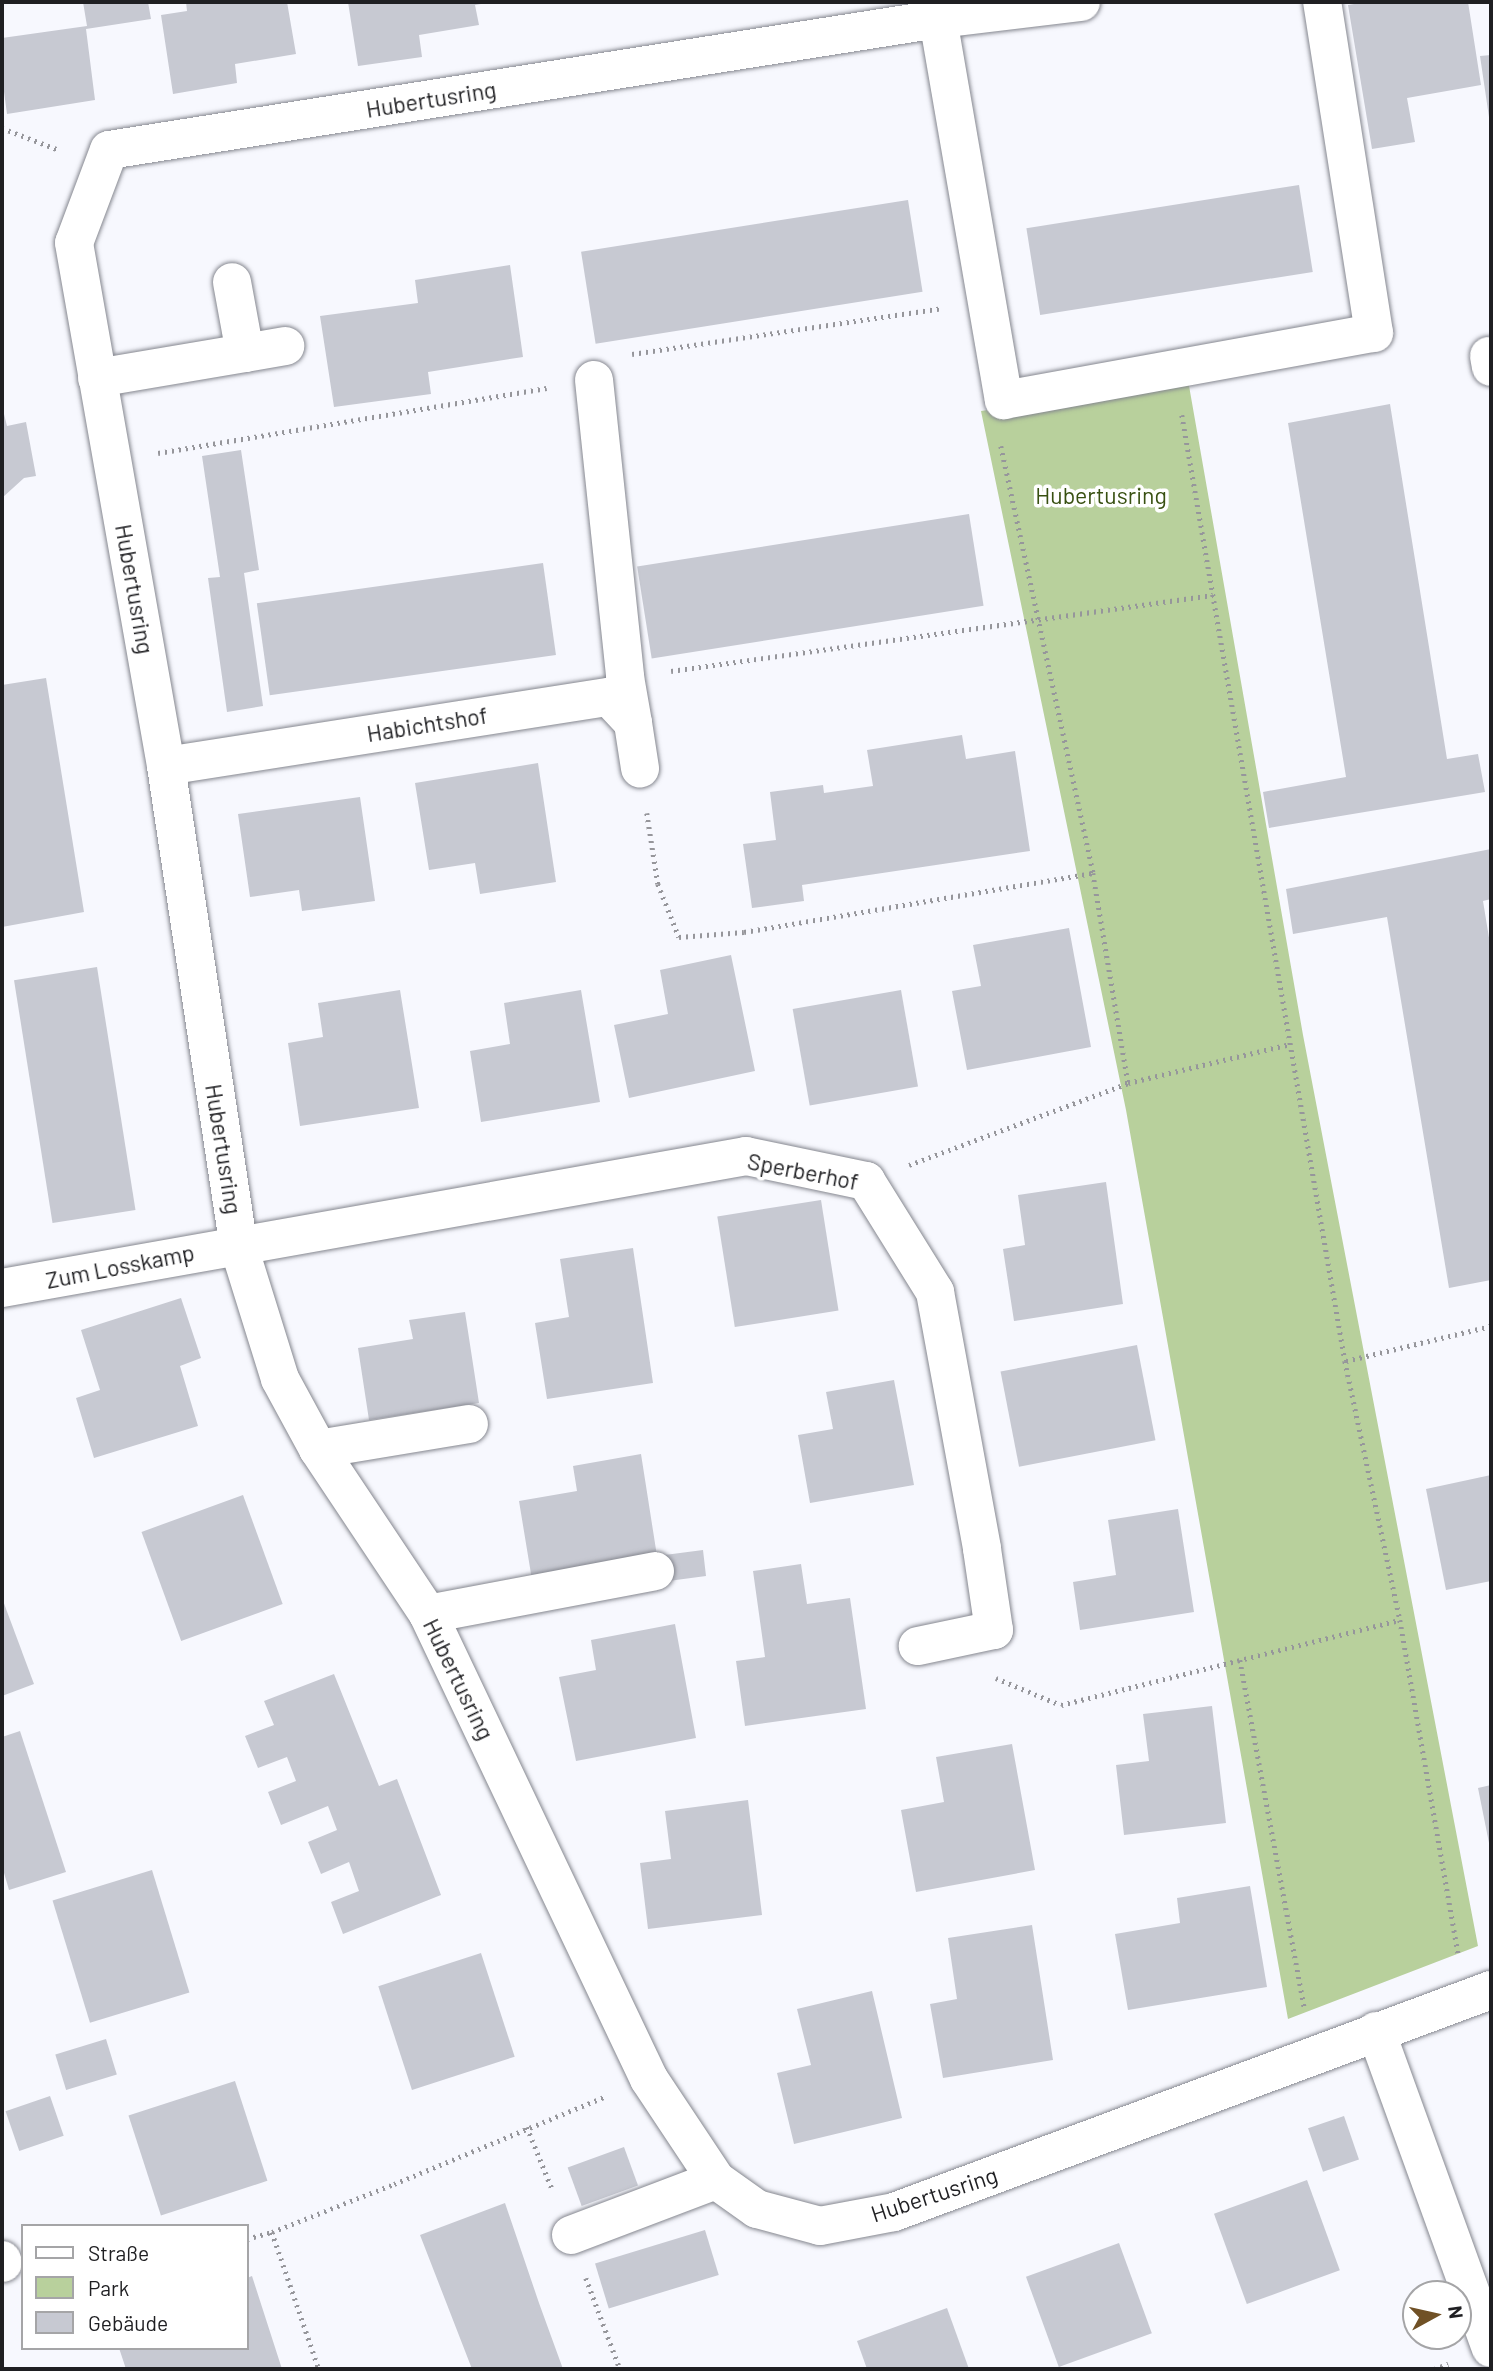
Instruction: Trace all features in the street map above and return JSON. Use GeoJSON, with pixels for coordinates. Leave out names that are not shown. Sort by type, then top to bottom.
{"type":"FeatureCollection","features":[{"type":"Feature","properties":{"kind":"street","name":"Hubertusring"},"geometry":{"type":"LineString","coordinates":[[1081,2],[939,19],[108,149],[74,243],[166,766],[238,1244],[279,1379],[318,1449],[428,1614],[649,2079],[716,2180],[757,2209],[820,2226],[894,2212],[1481,1993]]}},
{"type":"Feature","properties":{"kind":"street"},"geometry":{"type":"LineString","coordinates":[[939,19],[1004,400],[1374,332],[1322,2]]}},
{"type":"Feature","properties":{"kind":"street"},"geometry":{"type":"LineString","coordinates":[[232,282],[245,353]]}},
{"type":"Feature","properties":{"kind":"street"},"geometry":{"type":"LineString","coordinates":[[97,378],[285,346]]}},
{"type":"Feature","properties":{"kind":"street"},"geometry":{"type":"LineString","coordinates":[[594,380],[625,677],[640,768]]}},
{"type":"Feature","properties":{"kind":"street","name":"Habichtshof"},"geometry":{"type":"LineString","coordinates":[[166,766],[609,697],[633,723]]}},
{"type":"Feature","properties":{"kind":"street","name":"Sperberhof"},"geometry":{"type":"LineString","coordinates":[[238,1244],[746,1156],[866,1181],[935,1292],[982,1549],[994,1630],[918,1646]]}},
{"type":"Feature","properties":{"kind":"street","name":"Zum Losskamp"},"geometry":{"type":"LineString","coordinates":[[2,1288],[238,1244]]}},
{"type":"Feature","properties":{"kind":"street"},"geometry":{"type":"LineString","coordinates":[[318,1449],[470,1424]]}},
{"type":"Feature","properties":{"kind":"street"},"geometry":{"type":"LineString","coordinates":[[428,1614],[655,1571]]}},
{"type":"Feature","properties":{"kind":"street"},"geometry":{"type":"LineString","coordinates":[[1376,2032],[1491,2348]]}},
{"type":"Feature","properties":{"kind":"street"},"geometry":{"type":"LineString","coordinates":[[571,2235],[716,2180]]}},
{"type":"Feature","properties":{"kind":"path"},"geometry":{"type":"LineString","coordinates":[[2,128],[54,150],[108,149]]}},
{"type":"Feature","properties":{"kind":"path"},"geometry":{"type":"LineString","coordinates":[[1180,403],[1345,1361],[1399,1620],[1458,1953],[1481,1993]]}},
{"type":"Feature","properties":{"kind":"path"},"geometry":{"type":"LineString","coordinates":[[1000,442],[1036,620],[1093,873],[1128,1083]]}},
{"type":"Feature","properties":{"kind":"path"},"geometry":{"type":"LineString","coordinates":[[625,677],[1213,595]]}},
{"type":"Feature","properties":{"kind":"path"},"geometry":{"type":"LineString","coordinates":[[640,768],[658,884],[679,937],[744,932],[1093,873]]}},
{"type":"Feature","properties":{"kind":"path"},"geometry":{"type":"LineString","coordinates":[[866,1181],[1128,1083],[1290,1044]]}},
{"type":"Feature","properties":{"kind":"path"},"geometry":{"type":"LineString","coordinates":[[1345,1361],[1491,1326]]}},
{"type":"Feature","properties":{"kind":"path"},"geometry":{"type":"LineString","coordinates":[[989,1676],[1061,1705],[1399,1620]]}},
{"type":"Feature","properties":{"kind":"path"},"geometry":{"type":"LineString","coordinates":[[1240,1660],[1313,2056]]}},
{"type":"Feature","properties":{"kind":"path"},"geometry":{"type":"LineString","coordinates":[[248,2239],[272,2232],[649,2079]]}},
{"type":"Feature","properties":{"kind":"path"},"geometry":{"type":"LineString","coordinates":[[272,2232],[319,2369]]}},
{"type":"Feature","properties":{"kind":"green space"},"geometry":{"type":"Polygon","coordinates":[[[1188,380],[1303,1035],[1478,1946],[1288,2019],[1126,1110],[981,411],[1188,380]]]}},
{"type":"Feature","properties":{"kind":"building"},"geometry":{"type":"Polygon","coordinates":[[[83,2],[148,2],[151,19],[86,29],[95,100],[7,114],[2,77],[2,38],[87,26],[83,2]]]}},
{"type":"Feature","properties":{"kind":"building"},"geometry":{"type":"Polygon","coordinates":[[[186,2],[287,2],[296,54],[235,64],[237,83],[173,94],[161,15],[187,11],[186,2]]]}},
{"type":"Feature","properties":{"kind":"building"},"geometry":{"type":"Polygon","coordinates":[[[348,2],[487,3],[475,5],[479,25],[419,35],[422,57],[358,66],[348,2]]]}},
{"type":"Feature","properties":{"kind":"building"},"geometry":{"type":"Polygon","coordinates":[[[1366,2],[1468,2],[1481,85],[1407,98],[1415,142],[1372,149],[1348,5],[1366,2]]]}},
{"type":"Feature","properties":{"kind":"building"},"geometry":{"type":"Polygon","coordinates":[[[1491,55],[1491,124],[1490,124],[1480,56],[1491,55]]]}},
{"type":"Feature","properties":{"kind":"building"},"geometry":{"type":"Polygon","coordinates":[[[1299,185],[1313,272],[1040,315],[1026,228],[1299,185]]]}},
{"type":"Feature","properties":{"kind":"building"},"geometry":{"type":"Polygon","coordinates":[[[908,200],[923,292],[596,344],[581,252],[908,200]]]}},
{"type":"Feature","properties":{"kind":"building"},"geometry":{"type":"Polygon","coordinates":[[[510,265],[523,357],[428,372],[431,394],[334,407],[320,316],[418,303],[415,280],[510,265]]]}},
{"type":"Feature","properties":{"kind":"building"},"geometry":{"type":"Polygon","coordinates":[[[1390,404],[1447,759],[1478,754],[1485,792],[1269,828],[1263,792],[1346,777],[1288,423],[1390,404]]]}},
{"type":"Feature","properties":{"kind":"building"},"geometry":{"type":"Polygon","coordinates":[[[2,406],[7,426],[26,422],[36,476],[24,478],[2,498],[2,406]]]}},
{"type":"Feature","properties":{"kind":"building"},"geometry":{"type":"Polygon","coordinates":[[[241,450],[259,570],[244,573],[263,706],[227,712],[208,578],[220,577],[202,456],[241,450]]]}},
{"type":"Feature","properties":{"kind":"building"},"geometry":{"type":"Polygon","coordinates":[[[969,514],[984,606],[652,658],[637,567],[969,514]]]}},
{"type":"Feature","properties":{"kind":"building"},"geometry":{"type":"Polygon","coordinates":[[[543,563],[556,655],[270,695],[257,603],[543,563]]]}},
{"type":"Feature","properties":{"kind":"building"},"geometry":{"type":"Polygon","coordinates":[[[46,678],[84,912],[2,927],[2,685],[46,678]]]}},
{"type":"Feature","properties":{"kind":"building"},"geometry":{"type":"Polygon","coordinates":[[[962,735],[966,759],[1015,751],[1030,851],[802,885],[804,901],[752,908],[743,844],[776,840],[770,792],[823,785],[824,793],[873,786],[867,750],[962,735]]]}},
{"type":"Feature","properties":{"kind":"building"},"geometry":{"type":"Polygon","coordinates":[[[538,763],[556,882],[480,894],[475,863],[429,870],[415,783],[538,763]]]}},
{"type":"Feature","properties":{"kind":"building"},"geometry":{"type":"Polygon","coordinates":[[[360,797],[375,901],[302,911],[299,890],[250,897],[238,814],[360,797]]]}},
{"type":"Feature","properties":{"kind":"building"},"geometry":{"type":"Polygon","coordinates":[[[1491,849],[1491,899],[1483,901],[1491,950],[1491,1280],[1449,1288],[1387,917],[1293,934],[1286,889],[1491,849]]]}},
{"type":"Feature","properties":{"kind":"building"},"geometry":{"type":"Polygon","coordinates":[[[1069,928],[1091,1047],[967,1070],[952,991],[981,986],[973,945],[1069,928]]]}},
{"type":"Feature","properties":{"kind":"building"},"geometry":{"type":"Polygon","coordinates":[[[731,955],[755,1071],[629,1098],[614,1025],[668,1014],[660,970],[731,955]]]}},
{"type":"Feature","properties":{"kind":"building"},"geometry":{"type":"Polygon","coordinates":[[[97,967],[135,1210],[53,1223],[14,980],[97,967]]]}},
{"type":"Feature","properties":{"kind":"building"},"geometry":{"type":"Polygon","coordinates":[[[400,990],[419,1108],[300,1126],[288,1043],[323,1037],[318,1003],[400,990]]]}},
{"type":"Feature","properties":{"kind":"building"},"geometry":{"type":"Polygon","coordinates":[[[581,990],[600,1102],[481,1122],[470,1051],[510,1044],[504,1003],[581,990]]]}},
{"type":"Feature","properties":{"kind":"building"},"geometry":{"type":"Polygon","coordinates":[[[901,990],[918,1087],[810,1106],[793,1009],[901,990]]]}},
{"type":"Feature","properties":{"kind":"building"},"geometry":{"type":"Polygon","coordinates":[[[1106,1182],[1123,1304],[1014,1321],[1003,1249],[1025,1245],[1018,1195],[1106,1182]]]}},
{"type":"Feature","properties":{"kind":"building"},"geometry":{"type":"Polygon","coordinates":[[[821,1200],[839,1311],[735,1327],[717,1216],[821,1200]]]}},
{"type":"Feature","properties":{"kind":"building"},"geometry":{"type":"Polygon","coordinates":[[[633,1248],[653,1383],[547,1399],[535,1323],[569,1317],[560,1259],[633,1248]]]}},
{"type":"Feature","properties":{"kind":"building"},"geometry":{"type":"Polygon","coordinates":[[[181,1298],[201,1358],[180,1366],[198,1426],[94,1458],[76,1398],[100,1390],[81,1330],[181,1298]]]}},
{"type":"Feature","properties":{"kind":"building"},"geometry":{"type":"Polygon","coordinates":[[[465,1312],[479,1403],[369,1420],[358,1348],[413,1339],[409,1320],[465,1312]]]}},
{"type":"Feature","properties":{"kind":"building"},"geometry":{"type":"Polygon","coordinates":[[[1137,1345],[1156,1440],[1019,1467],[1001,1372],[1137,1345]]]}},
{"type":"Feature","properties":{"kind":"building"},"geometry":{"type":"Polygon","coordinates":[[[894,1380],[914,1485],[810,1503],[798,1435],[833,1429],[826,1392],[894,1380]]]}},
{"type":"Feature","properties":{"kind":"building"},"geometry":{"type":"Polygon","coordinates":[[[641,1454],[657,1556],[703,1550],[706,1576],[661,1582],[532,1580],[519,1501],[577,1491],[573,1466],[641,1454]]]}},
{"type":"Feature","properties":{"kind":"building"},"geometry":{"type":"Polygon","coordinates":[[[1491,1475],[1491,1581],[1446,1590],[1426,1489],[1491,1475]]]}},
{"type":"Feature","properties":{"kind":"building"},"geometry":{"type":"Polygon","coordinates":[[[243,1495],[283,1604],[181,1641],[142,1532],[243,1495]]]}},
{"type":"Feature","properties":{"kind":"building"},"geometry":{"type":"Polygon","coordinates":[[[1178,1509],[1194,1612],[1080,1630],[1073,1582],[1116,1575],[1108,1520],[1178,1509]]]}},
{"type":"Feature","properties":{"kind":"building"},"geometry":{"type":"Polygon","coordinates":[[[801,1564],[807,1604],[850,1598],[866,1709],[745,1726],[736,1661],[765,1657],[753,1571],[801,1564]]]}},
{"type":"Feature","properties":{"kind":"building"},"geometry":{"type":"Polygon","coordinates":[[[2,1598],[34,1684],[2,1696],[2,1598]]]}},
{"type":"Feature","properties":{"kind":"building"},"geometry":{"type":"Polygon","coordinates":[[[675,1624],[696,1738],[576,1761],[559,1677],[596,1670],[591,1640],[675,1624]]]}},
{"type":"Feature","properties":{"kind":"building"},"geometry":{"type":"Polygon","coordinates":[[[334,1674],[379,1786],[397,1779],[441,1895],[343,1934],[331,1902],[359,1891],[349,1862],[321,1874],[308,1842],[337,1830],[328,1806],[281,1825],[268,1792],[296,1781],[287,1757],[258,1768],[245,1736],[274,1725],[264,1701],[334,1674]]]}},
{"type":"Feature","properties":{"kind":"building"},"geometry":{"type":"Polygon","coordinates":[[[1212,1706],[1226,1823],[1124,1835],[1116,1765],[1149,1761],[1143,1714],[1212,1706]]]}},
{"type":"Feature","properties":{"kind":"building"},"geometry":{"type":"Polygon","coordinates":[[[20,1731],[66,1872],[9,1890],[2,1866],[2,1737],[20,1731]]]}},
{"type":"Feature","properties":{"kind":"building"},"geometry":{"type":"Polygon","coordinates":[[[1012,1744],[1035,1870],[916,1892],[901,1810],[944,1802],[936,1757],[1012,1744]]]}},
{"type":"Feature","properties":{"kind":"building"},"geometry":{"type":"Polygon","coordinates":[[[1491,1785],[1491,1848],[1490,1848],[1478,1788],[1491,1785]]]}},
{"type":"Feature","properties":{"kind":"building"},"geometry":{"type":"Polygon","coordinates":[[[748,1800],[762,1915],[648,1929],[640,1863],[671,1859],[665,1811],[748,1800]]]}},
{"type":"Feature","properties":{"kind":"building"},"geometry":{"type":"Polygon","coordinates":[[[152,1870],[189,1992],[90,2023],[53,1900],[152,1870]]]}},
{"type":"Feature","properties":{"kind":"building"},"geometry":{"type":"Polygon","coordinates":[[[1250,1886],[1267,1987],[1128,2010],[1115,1934],[1180,1923],[1177,1898],[1250,1886]]]}},
{"type":"Feature","properties":{"kind":"building"},"geometry":{"type":"Polygon","coordinates":[[[1032,1925],[1053,2060],[943,2078],[930,2004],[957,1999],[948,1938],[1032,1925]]]}},
{"type":"Feature","properties":{"kind":"building"},"geometry":{"type":"Polygon","coordinates":[[[481,1953],[515,2057],[412,2090],[378,1986],[481,1953]]]}},
{"type":"Feature","properties":{"kind":"building"},"geometry":{"type":"Polygon","coordinates":[[[872,1991],[902,2118],[794,2144],[777,2073],[811,2065],[797,2009],[872,1991]]]}},
{"type":"Feature","properties":{"kind":"building"},"geometry":{"type":"Polygon","coordinates":[[[106,2039],[117,2074],[66,2090],[55,2054],[106,2039]]]}},
{"type":"Feature","properties":{"kind":"building"},"geometry":{"type":"Polygon","coordinates":[[[235,2081],[267,2181],[161,2215],[128,2116],[235,2081]]]}},
{"type":"Feature","properties":{"kind":"building"},"geometry":{"type":"Polygon","coordinates":[[[50,2096],[64,2136],[19,2151],[6,2111],[50,2096]]]}},
{"type":"Feature","properties":{"kind":"building"},"geometry":{"type":"Polygon","coordinates":[[[1344,2116],[1359,2159],[1323,2172],[1308,2128],[1344,2116]]]}},
{"type":"Feature","properties":{"kind":"building"},"geometry":{"type":"Polygon","coordinates":[[[624,2147],[638,2186],[582,2206],[568,2168],[624,2147]]]}},
{"type":"Feature","properties":{"kind":"building"},"geometry":{"type":"Polygon","coordinates":[[[1307,2180],[1340,2270],[1247,2304],[1214,2214],[1307,2180]]]}},
{"type":"Feature","properties":{"kind":"building"},"geometry":{"type":"Polygon","coordinates":[[[505,2203],[563,2369],[472,2369],[420,2235],[505,2203]]]}},
{"type":"Feature","properties":{"kind":"building"},"geometry":{"type":"Polygon","coordinates":[[[705,2230],[719,2275],[609,2309],[595,2264],[705,2230]]]}},
{"type":"Feature","properties":{"kind":"building"},"geometry":{"type":"Polygon","coordinates":[[[1119,2243],[1152,2333],[1059,2367],[1026,2277],[1119,2243]]]}},
{"type":"Feature","properties":{"kind":"building"},"geometry":{"type":"Polygon","coordinates":[[[252,2276],[282,2369],[126,2369],[120,2350],[248,2350],[248,2278],[252,2276]]]}},
{"type":"Feature","properties":{"kind":"building"},"geometry":{"type":"Polygon","coordinates":[[[947,2308],[969,2369],[867,2369],[857,2341],[947,2308]]]}}]}
